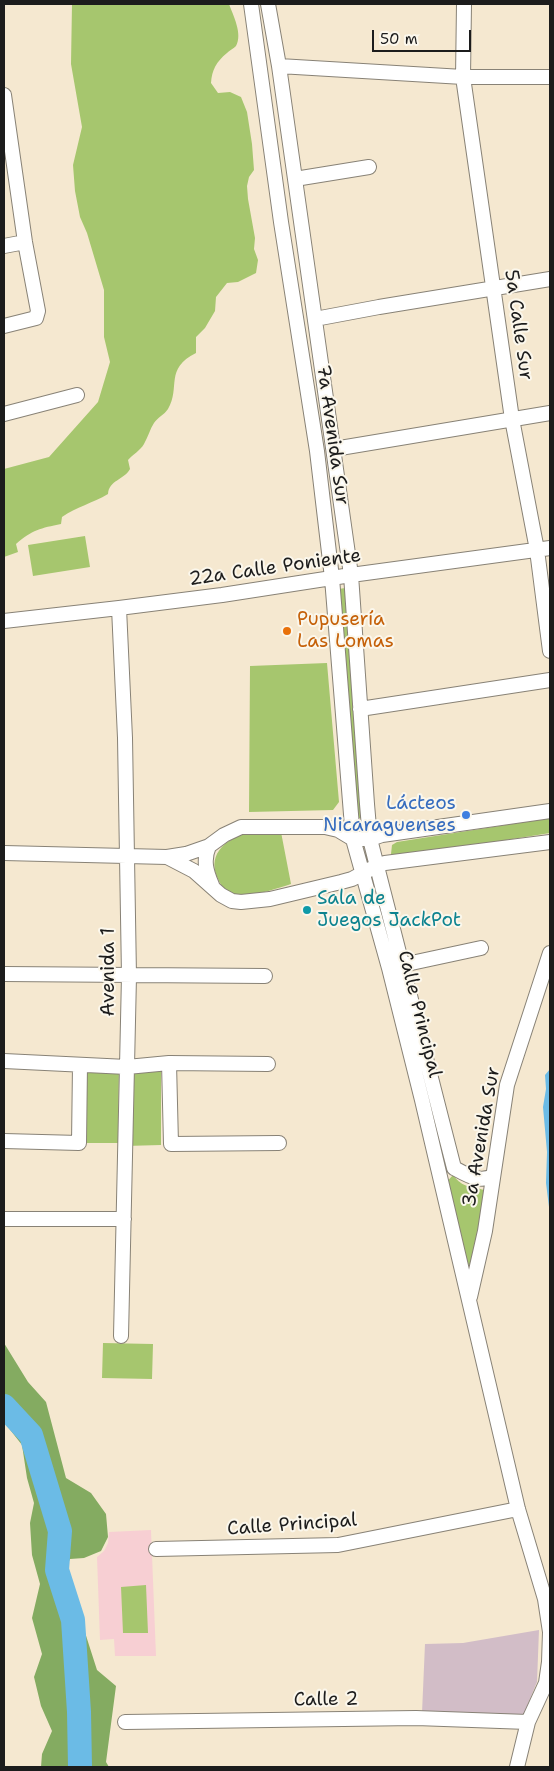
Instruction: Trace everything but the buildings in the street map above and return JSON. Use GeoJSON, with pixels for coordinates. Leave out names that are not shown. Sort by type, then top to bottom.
{"type":"FeatureCollection","features":[{"type":"Feature","properties":{"kind":"street","name":"7a Avenida Sur"},"geometry":{"type":"LineString","coordinates":[[251,4],[281,222],[317,451],[332,578],[353,839],[363,872]]}},
{"type":"Feature","properties":{"kind":"street","name":"7a Avenida Sur"},"geometry":{"type":"LineString","coordinates":[[268,4],[279,66],[351,575],[370,839],[378,865]]}},
{"type":"Feature","properties":{"kind":"street","name":"5a Calle Sur"},"geometry":{"type":"LineString","coordinates":[[464,4],[462,77],[512,419],[543,549],[550,651]]}},
{"type":"Feature","properties":{"kind":"street"},"geometry":{"type":"LineString","coordinates":[[279,66],[462,77],[550,78]]}},
{"type":"Feature","properties":{"kind":"street"},"geometry":{"type":"LineString","coordinates":[[4,95],[8,167],[38,310],[36,318],[4,326]]}},
{"type":"Feature","properties":{"kind":"street"},"geometry":{"type":"LineString","coordinates":[[295,179],[369,167]]}},
{"type":"Feature","properties":{"kind":"street"},"geometry":{"type":"LineString","coordinates":[[4,246],[25,242]]}},
{"type":"Feature","properties":{"kind":"street"},"geometry":{"type":"LineString","coordinates":[[315,319],[550,279]]}},
{"type":"Feature","properties":{"kind":"street"},"geometry":{"type":"LineString","coordinates":[[4,414],[77,395]]}},
{"type":"Feature","properties":{"kind":"street"},"geometry":{"type":"LineString","coordinates":[[334,449],[550,413]]}},
{"type":"Feature","properties":{"kind":"street","name":"22a Calle Poniente"},"geometry":{"type":"LineString","coordinates":[[4,620],[119,608],[543,549]]}},
{"type":"Feature","properties":{"kind":"street","name":"Avenida 1"},"geometry":{"type":"LineString","coordinates":[[119,608],[125,738],[129,976],[121,1336]]}},
{"type":"Feature","properties":{"kind":"street"},"geometry":{"type":"LineString","coordinates":[[360,709],[550,680]]}},
{"type":"Feature","properties":{"kind":"street"},"geometry":{"type":"LineString","coordinates":[[4,853],[167,857],[186,854],[209,846],[224,835],[241,827],[325,827],[338,830],[353,839],[370,839],[382,835],[550,811]]}},
{"type":"Feature","properties":{"kind":"street"},"geometry":{"type":"LineString","coordinates":[[167,857],[194,871],[214,889],[232,901],[254,902],[342,882],[352,879],[378,865],[550,842]]}},
{"type":"Feature","properties":{"kind":"street"},"geometry":{"type":"LineString","coordinates":[[209,846],[205,855],[205,867],[214,889]]}},
{"type":"Feature","properties":{"kind":"street","name":"Calle Principal"},"geometry":{"type":"LineString","coordinates":[[378,865],[454,1168]]}},
{"type":"Feature","properties":{"kind":"street","name":"Calle Principal"},"geometry":{"type":"LineString","coordinates":[[363,872],[422,1100],[518,1509],[545,1599],[550,1632],[546,1683],[528,1722],[517,1767]]}},
{"type":"Feature","properties":{"kind":"street"},"geometry":{"type":"LineString","coordinates":[[402,965],[481,948]]}},
{"type":"Feature","properties":{"kind":"street","name":"3a Avenida Sur"},"geometry":{"type":"LineString","coordinates":[[469,1301],[484,1231],[507,1085],[550,953]]}},
{"type":"Feature","properties":{"kind":"street"},"geometry":{"type":"LineString","coordinates":[[4,974],[265,976]]}},
{"type":"Feature","properties":{"kind":"street"},"geometry":{"type":"LineString","coordinates":[[4,1061],[127,1067],[169,1063],[268,1064]]}},
{"type":"Feature","properties":{"kind":"street"},"geometry":{"type":"LineString","coordinates":[[169,1063],[171,1144],[279,1144]]}},
{"type":"Feature","properties":{"kind":"street"},"geometry":{"type":"LineString","coordinates":[[4,1141],[79,1143],[80,1065]]}},
{"type":"Feature","properties":{"kind":"street"},"geometry":{"type":"LineString","coordinates":[[440,1182],[454,1168],[480,1179],[487,1179],[493,1176]]}},
{"type":"Feature","properties":{"kind":"street"},"geometry":{"type":"LineString","coordinates":[[4,1219],[124,1219]]}},
{"type":"Feature","properties":{"kind":"street","name":"Calle Principal"},"geometry":{"type":"LineString","coordinates":[[156,1550],[338,1544],[518,1509]]}},
{"type":"Feature","properties":{"kind":"street","name":"Calle 2"},"geometry":{"type":"LineString","coordinates":[[125,1722],[416,1718],[528,1722]]}},
{"type":"Feature","properties":{"kind":"shaded area"},"geometry":{"type":"Polygon","coordinates":[[[151,1530],[156,1656],[115,1656],[114,1639],[100,1640],[97,1557],[104,1551],[108,1543],[109,1532],[151,1530]]]}},
{"type":"Feature","properties":{"kind":"shaded area"},"geometry":{"type":"Polygon","coordinates":[[[539,1630],[537,1682],[523,1716],[422,1713],[425,1644],[463,1643],[539,1630]]]}},
{"type":"Feature","properties":{"kind":"green space"},"geometry":{"type":"Polygon","coordinates":[[[72,4],[229,4],[237,25],[238,41],[236,46],[217,63],[212,74],[211,83],[218,93],[230,92],[241,97],[247,112],[254,170],[249,177],[247,186],[255,238],[254,249],[258,260],[256,273],[238,282],[227,283],[216,297],[215,311],[205,328],[196,337],[196,353],[180,365],[177,372],[172,401],[168,409],[157,419],[142,446],[128,460],[130,469],[127,473],[111,486],[108,494],[62,517],[61,524],[42,528],[27,536],[16,544],[18,552],[4,557],[4,469],[49,457],[98,402],[110,362],[104,337],[104,290],[87,233],[80,217],[75,191],[73,165],[82,127],[71,64],[72,4]]]}},
{"type":"Feature","properties":{"kind":"green space"},"geometry":{"type":"Polygon","coordinates":[[[85,536],[90,567],[33,576],[28,545],[85,536]]]}},
{"type":"Feature","properties":{"kind":"green space"},"geometry":{"type":"Polygon","coordinates":[[[339,589],[347,589],[362,818],[356,818],[339,589]]]}},
{"type":"Feature","properties":{"kind":"green space"},"geometry":{"type":"Polygon","coordinates":[[[327,663],[339,802],[333,810],[249,812],[250,666],[327,663]]]}},
{"type":"Feature","properties":{"kind":"green space"},"geometry":{"type":"Polygon","coordinates":[[[550,818],[550,833],[395,858],[391,854],[392,845],[397,842],[550,818]]]}},
{"type":"Feature","properties":{"kind":"green space"},"geometry":{"type":"Polygon","coordinates":[[[281,832],[291,884],[269,891],[245,895],[231,894],[222,887],[217,877],[215,861],[217,854],[227,842],[250,833],[281,832]]]}},
{"type":"Feature","properties":{"kind":"green space"},"geometry":{"type":"Polygon","coordinates":[[[161,1064],[161,1145],[125,1146],[127,1067],[161,1064]]]}},
{"type":"Feature","properties":{"kind":"green space"},"geometry":{"type":"Polygon","coordinates":[[[80,1065],[119,1067],[118,1143],[79,1143],[80,1065]]]}},
{"type":"Feature","properties":{"kind":"green space"},"geometry":{"type":"Polygon","coordinates":[[[453,1175],[464,1185],[484,1190],[475,1262],[470,1265],[466,1264],[444,1185],[453,1175]]]}},
{"type":"Feature","properties":{"kind":"green space"},"geometry":{"type":"Polygon","coordinates":[[[4,1343],[28,1382],[46,1402],[66,1478],[91,1493],[106,1514],[108,1537],[101,1551],[84,1558],[70,1559],[65,1570],[97,1670],[116,1686],[106,1762],[109,1767],[41,1767],[42,1754],[52,1731],[41,1706],[34,1677],[42,1654],[32,1618],[40,1584],[32,1555],[30,1523],[34,1503],[27,1478],[22,1445],[4,1422],[4,1343]]]}},
{"type":"Feature","properties":{"kind":"green space"},"geometry":{"type":"Polygon","coordinates":[[[103,1343],[153,1344],[152,1379],[102,1378],[103,1343]]]}},
{"type":"Feature","properties":{"kind":"green space"},"geometry":{"type":"Polygon","coordinates":[[[146,1585],[148,1633],[123,1633],[121,1587],[146,1585]]]}},
{"type":"Feature","properties":{"kind":"water"},"geometry":{"type":"Polygon","coordinates":[[[550,1069],[550,1215],[546,1183],[547,1152],[543,1107],[546,1089],[545,1075],[550,1069]]]}},
{"type":"Feature","properties":{"kind":"waterway"},"geometry":{"type":"LineString","coordinates":[[4,1406],[31,1435],[60,1531],[57,1570],[73,1620],[79,1712],[80,1767]]}},
{"type":"Feature","properties":{"kind":"place","name":"Pupusería Las Lomas"},"geometry":{"type":"Point","coordinates":[287,631]}},
{"type":"Feature","properties":{"kind":"place","name":"Lácteos Nicaraguenses"},"geometry":{"type":"Point","coordinates":[466,815]}},
{"type":"Feature","properties":{"kind":"place","name":"Sala de Juegos JackPot"},"geometry":{"type":"Point","coordinates":[307,910]}}]}
